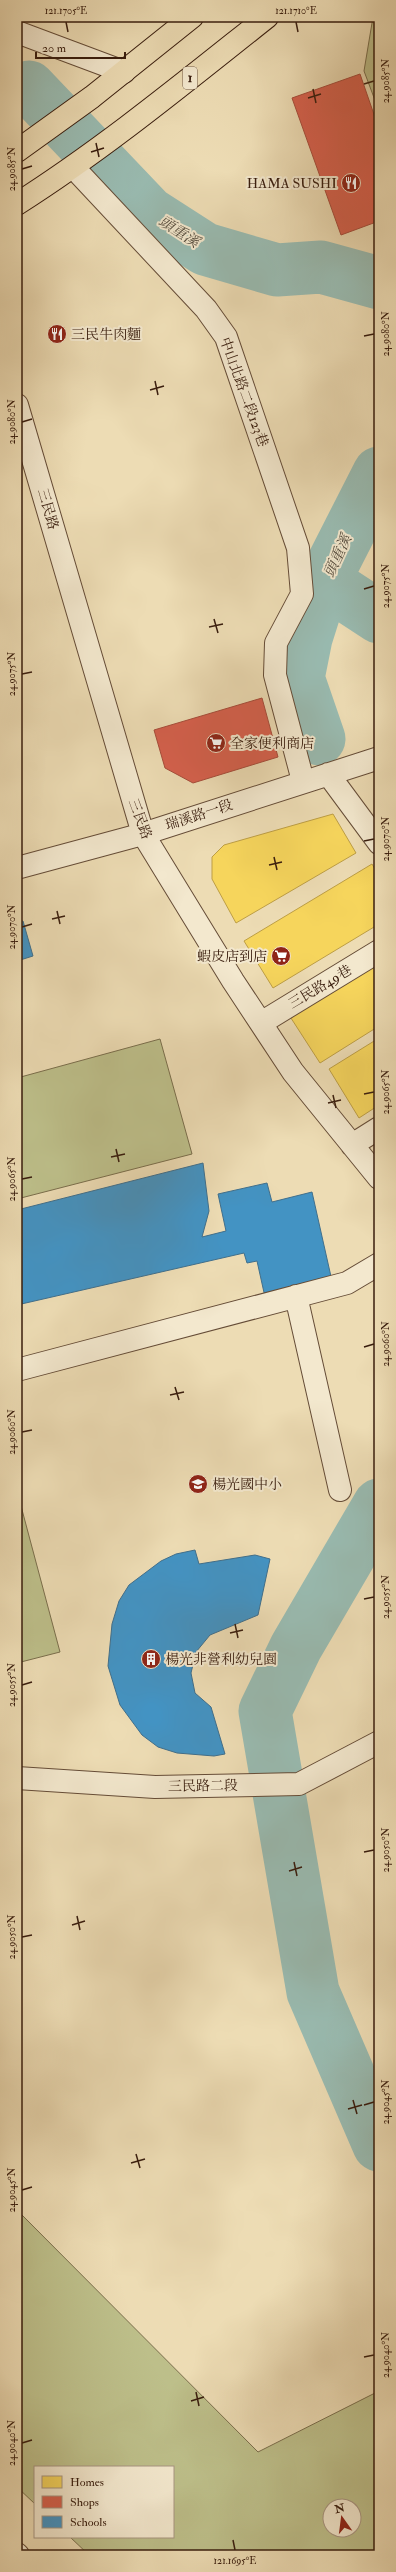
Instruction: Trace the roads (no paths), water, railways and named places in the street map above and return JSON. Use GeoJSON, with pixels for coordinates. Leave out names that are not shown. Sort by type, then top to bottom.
{"type":"FeatureCollection","features":[{"type":"Feature","properties":{"kind":"main road"},"geometry":{"type":"LineString","coordinates":[[17,151],[41,136],[92,98],[192,17]]}},
{"type":"Feature","properties":{"kind":"main road","name":"1"},"geometry":{"type":"LineString","coordinates":[[17,204],[74,168],[113,139],[267,17]]}},
{"type":"Feature","properties":{"kind":"street"},"geometry":{"type":"LineString","coordinates":[[17,32],[124,72]]}},
{"type":"Feature","properties":{"kind":"street","name":"中山北路二段123巷"},"geometry":{"type":"LineString","coordinates":[[74,168],[206,309],[226,337],[298,548],[302,594],[276,642],[275,675],[303,781]]}},
{"type":"Feature","properties":{"kind":"street","name":"三民路"},"geometry":{"type":"LineString","coordinates":[[17,405],[143,834],[293,1072],[379,1178]]}},
{"type":"Feature","properties":{"kind":"street","name":"瑞溪路一段"},"geometry":{"type":"LineString","coordinates":[[17,868],[143,834],[303,781],[379,758]]}},
{"type":"Feature","properties":{"kind":"street"},"geometry":{"type":"LineString","coordinates":[[328,774],[379,843]]}},
{"type":"Feature","properties":{"kind":"street","name":"三民路49巷"},"geometry":{"type":"LineString","coordinates":[[261,1023],[379,951]]}},
{"type":"Feature","properties":{"kind":"street"},"geometry":{"type":"LineString","coordinates":[[352,1145],[379,1128]]}},
{"type":"Feature","properties":{"kind":"street"},"geometry":{"type":"LineString","coordinates":[[17,1370],[347,1283],[379,1264]]}},
{"type":"Feature","properties":{"kind":"street"},"geometry":{"type":"LineString","coordinates":[[296,1296],[340,1490]]}},
{"type":"Feature","properties":{"kind":"street","name":"三民路二段"},"geometry":{"type":"LineString","coordinates":[[17,1778],[166,1787],[299,1784],[379,1742]]}},
{"type":"Feature","properties":{"kind":"waterway","name":"頭重溪"},"geometry":{"type":"LineString","coordinates":[[29,87],[149,213],[205,249],[277,270],[321,267],[379,283]]}},
{"type":"Feature","properties":{"kind":"waterway"},"geometry":{"type":"LineString","coordinates":[[319,739],[298,678],[306,638],[324,581],[379,473]]}},
{"type":"Feature","properties":{"kind":"waterway","name":"頭重溪"},"geometry":{"type":"LineString","coordinates":[[324,581],[379,617]]}},
{"type":"Feature","properties":{"kind":"waterway"},"geometry":{"type":"LineString","coordinates":[[379,1505],[296,1647],[265,1711],[313,1992],[379,2145]]}},
{"type":"Feature","properties":{"kind":"place","name":"HAMA SUSHI"},"geometry":{"type":"Point","coordinates":[351,183]}},
{"type":"Feature","properties":{"kind":"place","name":"三民牛肉麵"},"geometry":{"type":"Point","coordinates":[57,334]}},
{"type":"Feature","properties":{"kind":"place","name":"全家便利商店"},"geometry":{"type":"Point","coordinates":[216,743]}},
{"type":"Feature","properties":{"kind":"place","name":"蝦皮店到店"},"geometry":{"type":"Point","coordinates":[281,956]}},
{"type":"Feature","properties":{"kind":"place","name":"楊光國中小"},"geometry":{"type":"Point","coordinates":[198,1484]}},
{"type":"Feature","properties":{"kind":"place","name":"楊光非營利幼兒園"},"geometry":{"type":"Point","coordinates":[151,1659]}}]}
